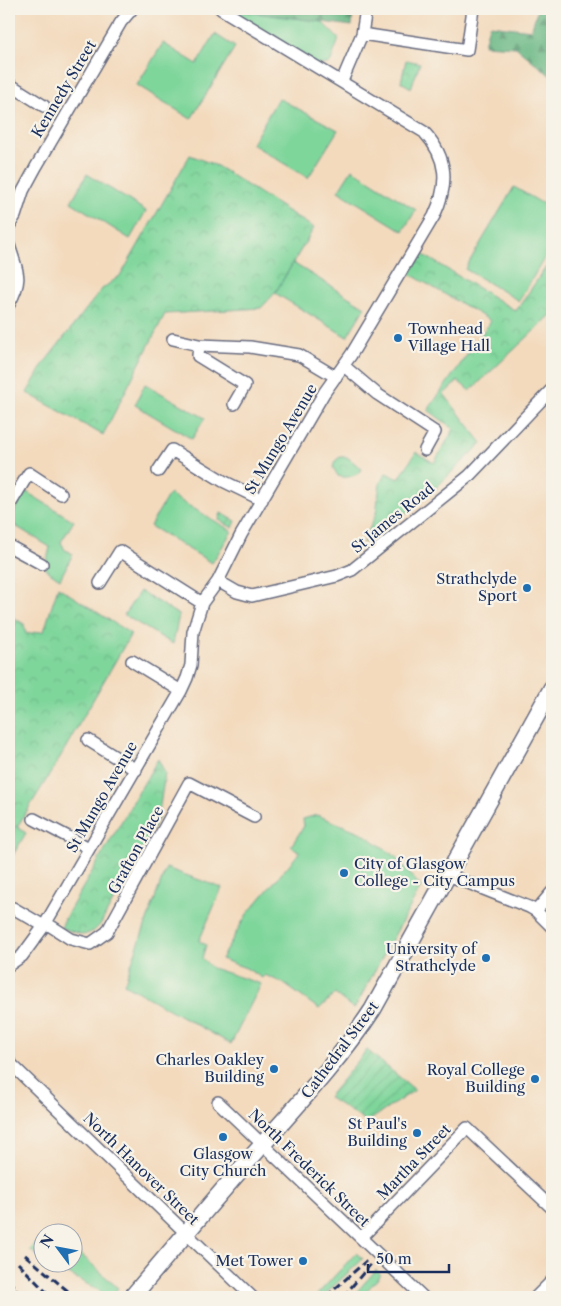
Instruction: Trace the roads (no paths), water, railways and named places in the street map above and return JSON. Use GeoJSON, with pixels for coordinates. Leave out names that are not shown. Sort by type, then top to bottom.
{"type":"FeatureCollection","features":[{"type":"Feature","properties":{"kind":"street"},"geometry":{"type":"LineString","coordinates":[[120,9],[121,22]]}},
{"type":"Feature","properties":{"kind":"street"},"geometry":{"type":"LineString","coordinates":[[121,22],[132,9]]}},
{"type":"Feature","properties":{"kind":"street","name":"St Mungo Avenue"},"geometry":{"type":"LineString","coordinates":[[9,965],[22,956],[45,925],[181,691],[191,665],[193,632],[202,603],[218,581],[235,545],[324,393],[344,366],[434,216],[444,181],[443,168],[437,148],[424,132],[221,9]]}},
{"type":"Feature","properties":{"kind":"street"},"geometry":{"type":"LineString","coordinates":[[342,81],[362,34],[366,9]]}},
{"type":"Feature","properties":{"kind":"street"},"geometry":{"type":"LineString","coordinates":[[362,34],[467,50],[473,9]]}},
{"type":"Feature","properties":{"kind":"street","name":"Kennedy Street"},"geometry":{"type":"LineString","coordinates":[[9,226],[36,167],[121,22]]}},
{"type":"Feature","properties":{"kind":"street"},"geometry":{"type":"LineString","coordinates":[[9,84],[44,106]]}},
{"type":"Feature","properties":{"kind":"street"},"geometry":{"type":"LineString","coordinates":[[9,245],[19,278],[18,286],[9,304]]}},
{"type":"Feature","properties":{"kind":"street"},"geometry":{"type":"LineString","coordinates":[[173,339],[199,345],[243,347],[300,355],[336,377]]}},
{"type":"Feature","properties":{"kind":"street"},"geometry":{"type":"LineString","coordinates":[[199,345],[198,356],[245,384],[234,404]]}},
{"type":"Feature","properties":{"kind":"street"},"geometry":{"type":"LineString","coordinates":[[344,366],[377,394],[435,432],[425,450]]}},
{"type":"Feature","properties":{"kind":"street","name":"St James Road"},"geometry":{"type":"LineString","coordinates":[[218,581],[237,592],[252,596],[337,576],[352,570],[469,476],[552,390]]}},
{"type":"Feature","properties":{"kind":"street"},"geometry":{"type":"LineString","coordinates":[[158,471],[172,450],[223,481],[262,500]]}},
{"type":"Feature","properties":{"kind":"street"},"geometry":{"type":"LineString","coordinates":[[9,506],[29,472],[62,494]]}},
{"type":"Feature","properties":{"kind":"street"},"geometry":{"type":"LineString","coordinates":[[9,546],[42,564]]}},
{"type":"Feature","properties":{"kind":"street"},"geometry":{"type":"LineString","coordinates":[[100,583],[120,551],[202,603]]}},
{"type":"Feature","properties":{"kind":"street"},"geometry":{"type":"LineString","coordinates":[[132,661],[181,691]]}},
{"type":"Feature","properties":{"kind":"street","name":"Cathedral Street"},"geometry":{"type":"LineString","coordinates":[[132,1297],[185,1232],[315,1086],[362,1026],[552,688]]}},
{"type":"Feature","properties":{"kind":"street"},"geometry":{"type":"LineString","coordinates":[[88,740],[136,770]]}},
{"type":"Feature","properties":{"kind":"street","name":"Grafton Place"},"geometry":{"type":"LineString","coordinates":[[45,925],[71,939],[90,944],[107,932],[189,784],[254,818]]}},
{"type":"Feature","properties":{"kind":"street"},"geometry":{"type":"LineString","coordinates":[[34,819],[89,848]]}},
{"type":"Feature","properties":{"kind":"street"},"geometry":{"type":"LineString","coordinates":[[448,875],[474,884],[536,911],[552,926]]}},
{"type":"Feature","properties":{"kind":"street"},"geometry":{"type":"LineString","coordinates":[[536,911],[552,892]]}},
{"type":"Feature","properties":{"kind":"street"},"geometry":{"type":"LineString","coordinates":[[13,908],[45,925]]}},
{"type":"Feature","properties":{"kind":"street","name":"North Hanover Street"},"geometry":{"type":"LineString","coordinates":[[9,1062],[252,1297]]}},
{"type":"Feature","properties":{"kind":"street","name":"North Frederick Street"},"geometry":{"type":"LineString","coordinates":[[218,1102],[423,1297]]}},
{"type":"Feature","properties":{"kind":"street","name":"Martha Street"},"geometry":{"type":"LineString","coordinates":[[361,1238],[467,1128],[552,1208]]}},
{"type":"Feature","properties":{"kind":"street"},"geometry":{"type":"LineString","coordinates":[[536,1297],[552,1281]]}},
{"type":"Feature","properties":{"kind":"railway"},"geometry":{"type":"LineString","coordinates":[[25,1255],[75,1297]]}},
{"type":"Feature","properties":{"kind":"railway"},"geometry":{"type":"LineString","coordinates":[[326,1297],[366,1261]]}},
{"type":"Feature","properties":{"kind":"railway"},"geometry":{"type":"LineString","coordinates":[[18,1263],[51,1297]]}},
{"type":"Feature","properties":{"kind":"railway"},"geometry":{"type":"LineString","coordinates":[[343,1297],[370,1265]]}},
{"type":"Feature","properties":{"kind":"railway"},"geometry":{"type":"LineString","coordinates":[[9,1280],[21,1297]]}},
{"type":"Feature","properties":{"kind":"place","name":"Townhead Village Hall"},"geometry":{"type":"Point","coordinates":[398,338]}},
{"type":"Feature","properties":{"kind":"place","name":"Strathclyde Sport"},"geometry":{"type":"Point","coordinates":[527,588]}},
{"type":"Feature","properties":{"kind":"place","name":"City of Glasgow College - City Campus"},"geometry":{"type":"Point","coordinates":[344,873]}},
{"type":"Feature","properties":{"kind":"place","name":"University of Strathclyde"},"geometry":{"type":"Point","coordinates":[486,958]}},
{"type":"Feature","properties":{"kind":"place","name":"Charles Oakley Building"},"geometry":{"type":"Point","coordinates":[274,1069]}},
{"type":"Feature","properties":{"kind":"place","name":"Royal College Building"},"geometry":{"type":"Point","coordinates":[535,1079]}},
{"type":"Feature","properties":{"kind":"place","name":"St Paul's Building"},"geometry":{"type":"Point","coordinates":[417,1133]}},
{"type":"Feature","properties":{"kind":"place","name":"Glasgow City Church"},"geometry":{"type":"Point","coordinates":[223,1137]}},
{"type":"Feature","properties":{"kind":"place","name":"Met Tower"},"geometry":{"type":"Point","coordinates":[303,1261]}}]}
